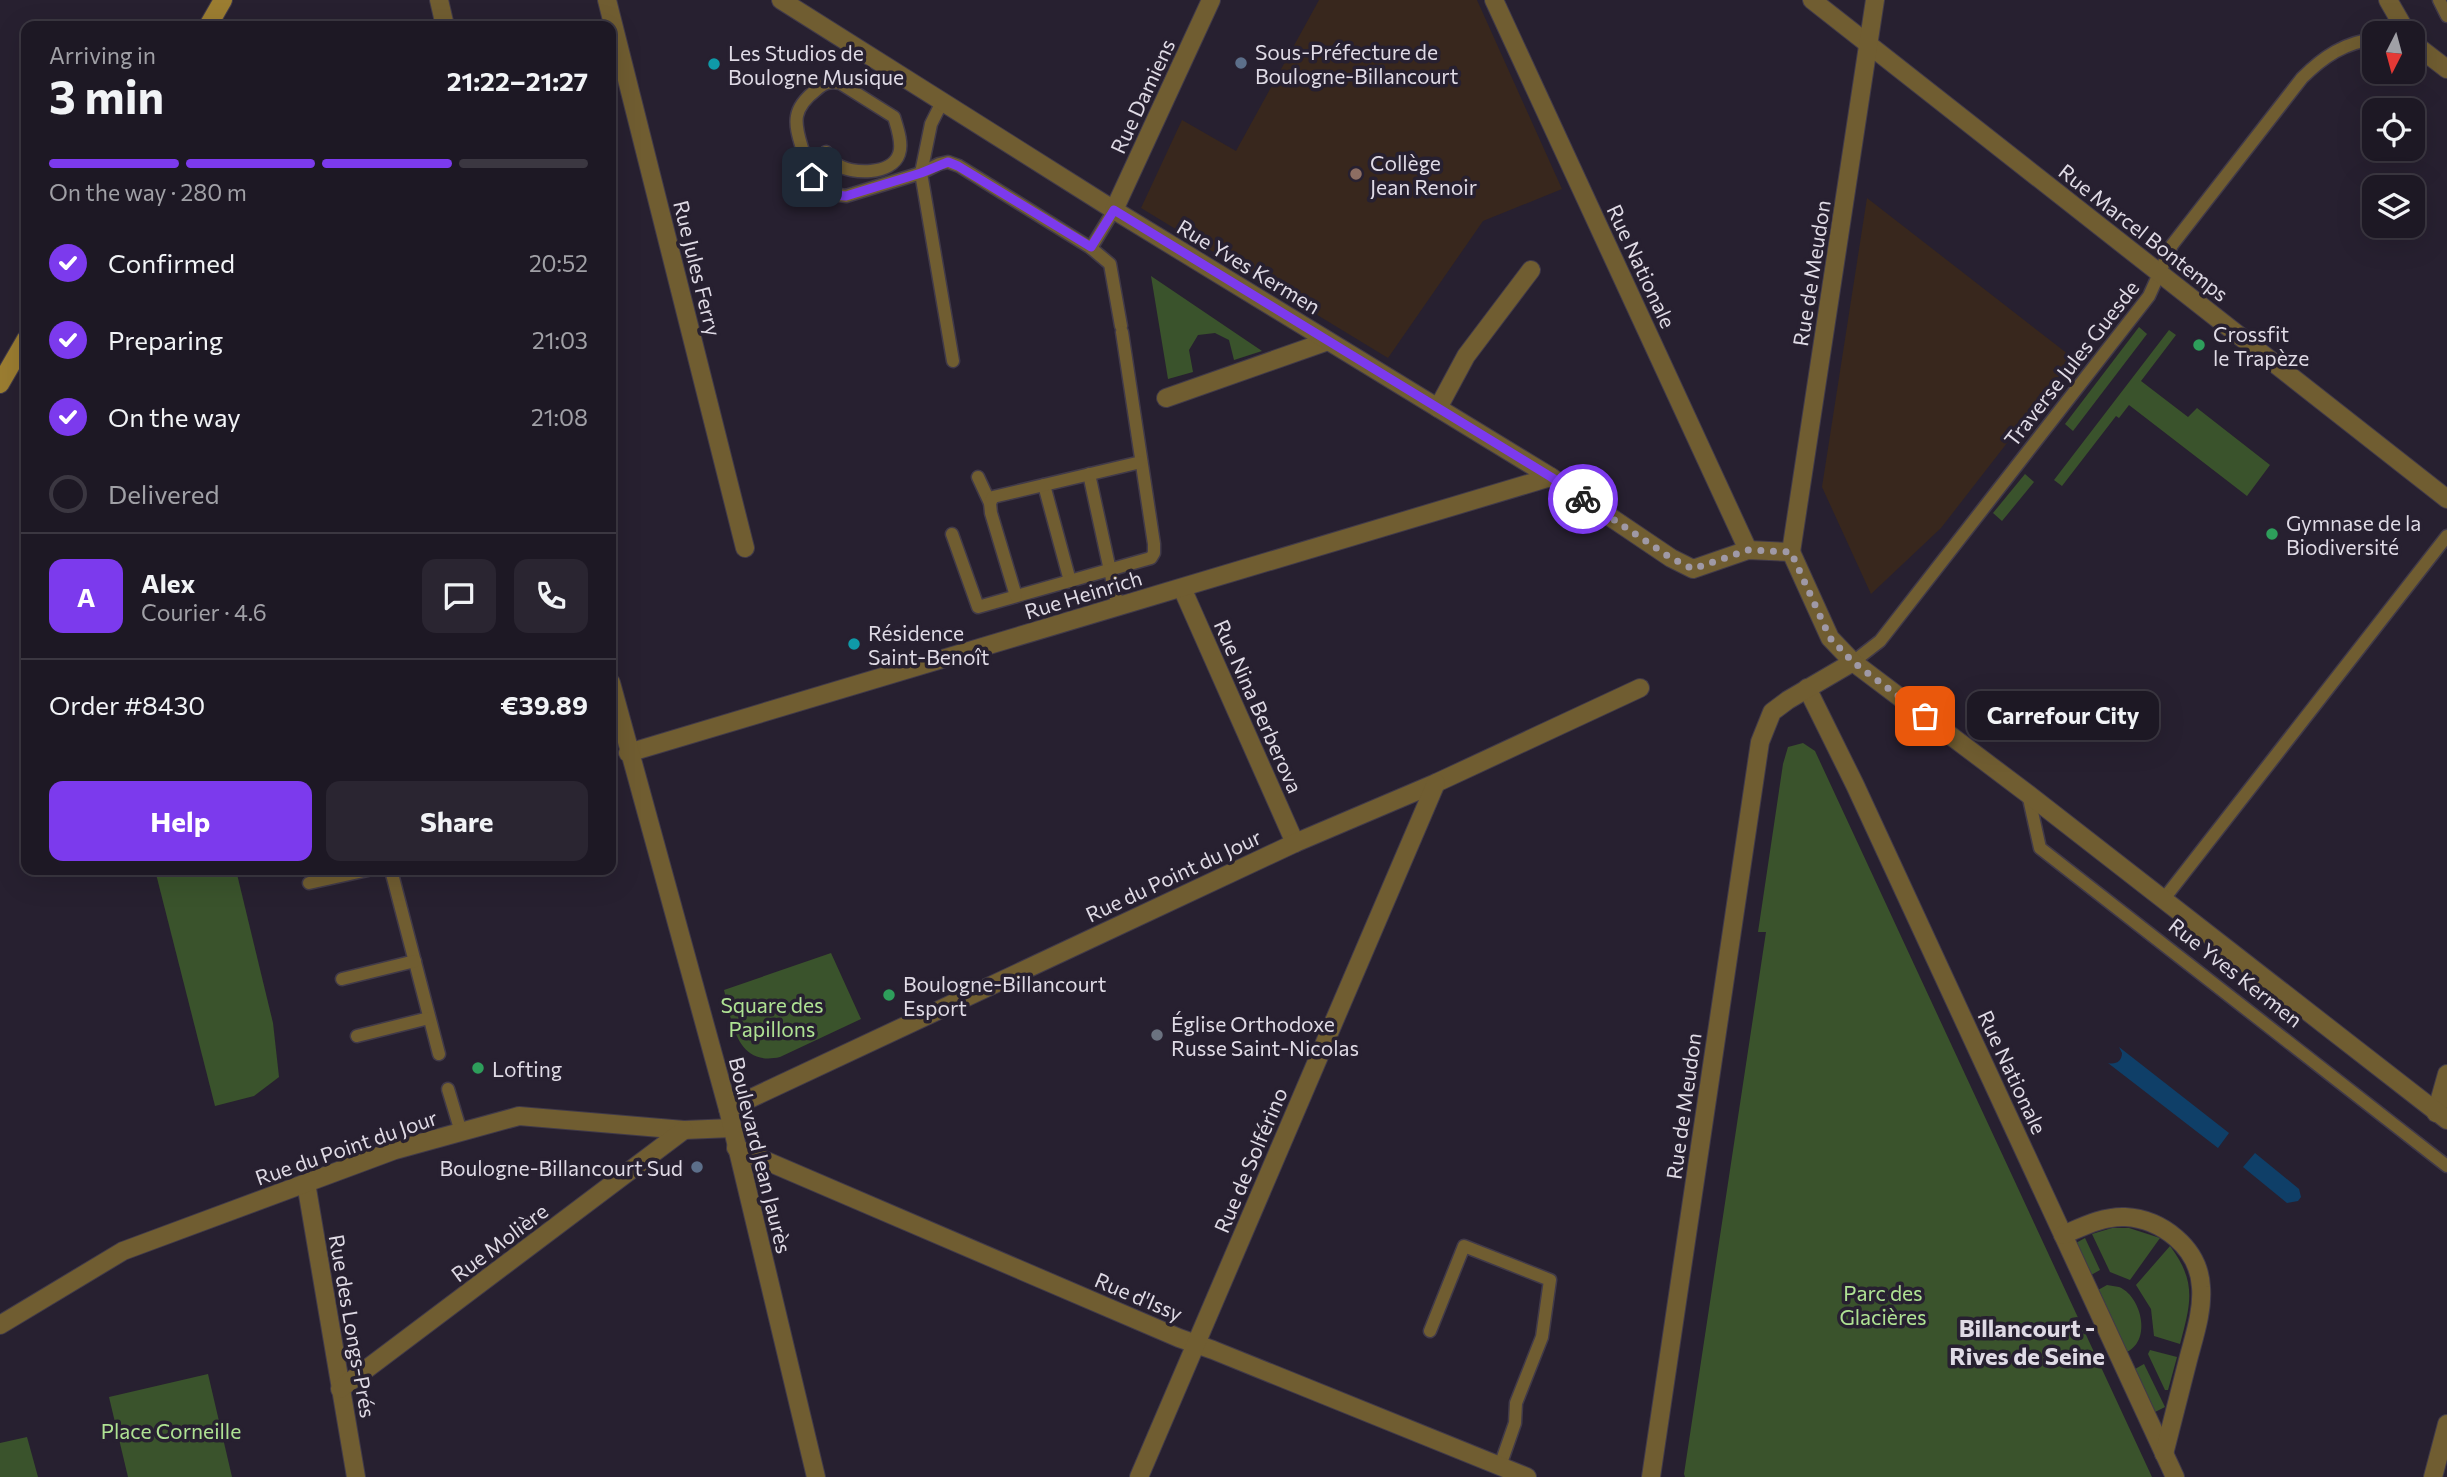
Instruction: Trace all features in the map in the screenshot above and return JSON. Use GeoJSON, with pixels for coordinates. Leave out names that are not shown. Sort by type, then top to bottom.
{"type":"FeatureCollection","features":[{"type":"Feature","properties":{"kind":"main road"},"geometry":{"type":"LineString","coordinates":[[211,21],[223,0]]}},
{"type":"Feature","properties":{"kind":"main road"},"geometry":{"type":"LineString","coordinates":[[0,384],[21,348]]}},
{"type":"Feature","properties":{"kind":"street"},"geometry":{"type":"LineString","coordinates":[[439,0],[444,21]]}},
{"type":"Feature","properties":{"kind":"street","name":"Rue Jules Ferry"},"geometry":{"type":"LineString","coordinates":[[607,0],[612,21]]}},
{"type":"Feature","properties":{"kind":"street","name":"Rue Yves Kermen"},"geometry":{"type":"LineString","coordinates":[[781,0],[1114,210],[1551,477],[1671,558],[1693,569],[1748,550]]}},
{"type":"Feature","properties":{"kind":"street","name":"Rue Damiens"},"geometry":{"type":"LineString","coordinates":[[1114,210],[1211,0]]}},
{"type":"Feature","properties":{"kind":"street","name":"Rue Nationale"},"geometry":{"type":"LineString","coordinates":[[1494,0],[1748,550]]}},
{"type":"Feature","properties":{"kind":"street","name":"Rue Marcel Bontemps"},"geometry":{"type":"LineString","coordinates":[[1812,0],[2447,499]]}},
{"type":"Feature","properties":{"kind":"street","name":"Rue de Meudon"},"geometry":{"type":"LineString","coordinates":[[1791,552],[1875,0]]}},
{"type":"Feature","properties":{"kind":"street"},"geometry":{"type":"LineString","coordinates":[[2388,0],[2400,21]]}},
{"type":"Feature","properties":{"kind":"street","name":"Rue Jules Ferry"},"geometry":{"type":"LineString","coordinates":[[616,36],[745,548]]}},
{"type":"Feature","properties":{"kind":"street"},"geometry":{"type":"LineString","coordinates":[[2426,53],[2447,69]]}},
{"type":"Feature","properties":{"kind":"street"},"geometry":{"type":"LineString","coordinates":[[1438,408],[1466,356],[1531,270]]}},
{"type":"Feature","properties":{"kind":"street"},"geometry":{"type":"LineString","coordinates":[[1166,398],[1328,341]]}},
{"type":"Feature","properties":{"kind":"street","name":"Rue Heinrich"},"geometry":{"type":"LineString","coordinates":[[628,753],[1551,477]]}},
{"type":"Feature","properties":{"kind":"street"},"geometry":{"type":"LineString","coordinates":[[1748,550],[1791,552]]}},
{"type":"Feature","properties":{"kind":"street","name":"Rue Yves Kermen"},"geometry":{"type":"LineString","coordinates":[[1791,552],[1830,638],[1853,662],[2028,794],[2442,1116]]}},
{"type":"Feature","properties":{"kind":"street","name":"Rue Nina Berberova"},"geometry":{"type":"LineString","coordinates":[[1182,588],[1295,843]]}},
{"type":"Feature","properties":{"kind":"street","name":"Rue de Meudon"},"geometry":{"type":"LineString","coordinates":[[1651,1477],[1760,742],[1772,712],[1853,662]]}},
{"type":"Feature","properties":{"kind":"street","name":"Rue du Point du Jour"},"geometry":{"type":"LineString","coordinates":[[727,1109],[1295,843],[1436,783],[1640,688]]}},
{"type":"Feature","properties":{"kind":"street","name":"Rue Nationale"},"geometry":{"type":"LineString","coordinates":[[1807,688],[1855,785],[2175,1477]]}},
{"type":"Feature","properties":{"kind":"street","name":"Boulevard Jean Jaurès"},"geometry":{"type":"LineString","coordinates":[[616,704],[732,1128],[816,1477]]}},
{"type":"Feature","properties":{"kind":"street","name":"Rue de Solférino"},"geometry":{"type":"LineString","coordinates":[[1139,1477],[1436,783]]}},
{"type":"Feature","properties":{"kind":"street"},"geometry":{"type":"LineString","coordinates":[[2442,1116],[2447,1074]]}},
{"type":"Feature","properties":{"kind":"street","name":"Rue du Point du Jour"},"geometry":{"type":"LineString","coordinates":[[0,1325],[123,1251],[395,1150],[519,1116],[684,1130],[732,1128]]}},
{"type":"Feature","properties":{"kind":"street","name":"Rue Molière"},"geometry":{"type":"LineString","coordinates":[[340,1389],[684,1130]]}},
{"type":"Feature","properties":{"kind":"street","name":"Rue d'Issy"},"geometry":{"type":"LineString","coordinates":[[736,1147],[1196,1343],[1527,1477]]}},
{"type":"Feature","properties":{"kind":"street","name":"Rue des Longs-Prés"},"geometry":{"type":"LineString","coordinates":[[306,1184],[356,1477]]}},
{"type":"Feature","properties":{"kind":"street"},"geometry":{"type":"LineString","coordinates":[[2063,1235],[2097,1221],[2124,1217],[2155,1223],[2178,1238],[2192,1258],[2202,1285],[2199,1316],[2164,1454]]}},
{"type":"Feature","properties":{"kind":"street"},"geometry":{"type":"LineString","coordinates":[[2433,1477],[2447,1424]]}},
{"type":"Feature","properties":{"kind":"lane"},"geometry":{"type":"LineString","coordinates":[[2439,0],[2447,16]]}},
{"type":"Feature","properties":{"kind":"lane","name":"Traverse Jules Guesde"},"geometry":{"type":"LineString","coordinates":[[1853,662],[1880,640],[2149,296],[2172,245],[2302,78],[2333,51],[2362,41]]}},
{"type":"Feature","properties":{"kind":"lane"},"geometry":{"type":"LineString","coordinates":[[826,152],[841,167],[870,173],[895,162],[900,147],[894,117],[887,110],[840,83],[831,81],[808,97],[797,116],[798,135],[812,177],[834,195],[846,196],[948,162],[1091,247],[1111,264],[1154,552],[1151,558],[978,607],[952,534]]}},
{"type":"Feature","properties":{"kind":"lane"},"geometry":{"type":"LineString","coordinates":[[943,102],[931,124],[921,173],[953,361]]}},
{"type":"Feature","properties":{"kind":"lane"},"geometry":{"type":"LineString","coordinates":[[1091,247],[1114,210]]}},
{"type":"Feature","properties":{"kind":"lane"},"geometry":{"type":"LineString","coordinates":[[990,503],[993,497],[1141,462]]}},
{"type":"Feature","properties":{"kind":"lane"},"geometry":{"type":"LineString","coordinates":[[1089,474],[1118,607]]}},
{"type":"Feature","properties":{"kind":"lane"},"geometry":{"type":"LineString","coordinates":[[978,477],[990,503],[1016,596]]}},
{"type":"Feature","properties":{"kind":"lane"},"geometry":{"type":"LineString","coordinates":[[1044,485],[1070,581]]}},
{"type":"Feature","properties":{"kind":"lane"},"geometry":{"type":"LineString","coordinates":[[2163,900],[2447,536]]}},
{"type":"Feature","properties":{"kind":"lane","name":"Rue Yves Kermen"},"geometry":{"type":"LineString","coordinates":[[2028,794],[2040,848],[2447,1166]]}},
{"type":"Feature","properties":{"kind":"lane"},"geometry":{"type":"LineString","coordinates":[[309,883],[345,875]]}},
{"type":"Feature","properties":{"kind":"lane"},"geometry":{"type":"LineString","coordinates":[[392,875],[439,1054]]}},
{"type":"Feature","properties":{"kind":"lane"},"geometry":{"type":"LineString","coordinates":[[342,979],[415,961]]}},
{"type":"Feature","properties":{"kind":"lane"},"geometry":{"type":"LineString","coordinates":[[357,1036],[429,1018]]}},
{"type":"Feature","properties":{"kind":"lane"},"geometry":{"type":"LineString","coordinates":[[448,1088],[461,1132]]}},
{"type":"Feature","properties":{"kind":"lane"},"geometry":{"type":"LineString","coordinates":[[1430,1331],[1464,1247],[1550,1280],[1542,1337],[1516,1403],[1515,1423],[1500,1466]]}},
{"type":"Feature","properties":{"kind":"shaded area","name":"Collège Jean Renoir"},"geometry":{"type":"Polygon","coordinates":[[[1319,0],[1477,0],[1562,189],[1483,221],[1388,358],[1141,208],[1182,120],[1236,151],[1319,0]]]}},
{"type":"Feature","properties":{"kind":"shaded area"},"geometry":{"type":"Polygon","coordinates":[[[1867,198],[2073,358],[1941,528],[1871,594],[1822,487],[1867,198]]]}},
{"type":"Feature","properties":{"kind":"green space"},"geometry":{"type":"Polygon","coordinates":[[[1151,276],[1262,351],[1234,360],[1229,340],[1215,333],[1198,335],[1189,350],[1193,372],[1168,379],[1151,276]]]}},
{"type":"Feature","properties":{"kind":"green space"},"geometry":{"type":"Polygon","coordinates":[[[2139,327],[2147,334],[2073,431],[2065,424],[2139,327]]]}},
{"type":"Feature","properties":{"kind":"green space"},"geometry":{"type":"Polygon","coordinates":[[[2169,330],[2176,335],[2141,381],[2188,417],[2197,408],[2270,465],[2247,496],[2129,405],[2119,418],[2116,416],[2062,486],[2054,480],[2169,330]]]}},
{"type":"Feature","properties":{"kind":"green space"},"geometry":{"type":"Polygon","coordinates":[[[2025,474],[2034,482],[2002,521],[1993,513],[2025,474]]]}},
{"type":"Feature","properties":{"kind":"green space","name":"Parc des Glacières"},"geometry":{"type":"Polygon","coordinates":[[[1803,743],[1815,751],[2152,1477],[1685,1477],[1766,932],[1758,932],[1783,764],[1788,747],[1803,743]]]}},
{"type":"Feature","properties":{"kind":"green space"},"geometry":{"type":"Polygon","coordinates":[[[156,875],[237,875],[273,1023],[279,1077],[254,1096],[215,1106],[156,875]]]}},
{"type":"Feature","properties":{"kind":"green space","name":"Square des Papillons"},"geometry":{"type":"Polygon","coordinates":[[[831,953],[861,1019],[780,1057],[765,1058],[745,1049],[734,1028],[724,990],[831,953]]]}},
{"type":"Feature","properties":{"kind":"green space"},"geometry":{"type":"Polygon","coordinates":[[[2112,1228],[2129,1228],[2160,1238],[2130,1280],[2110,1272],[2092,1234],[2112,1228]]]}},
{"type":"Feature","properties":{"kind":"green space"},"geometry":{"type":"Polygon","coordinates":[[[2085,1238],[2100,1270],[2091,1275],[2076,1243],[2085,1238]]]}},
{"type":"Feature","properties":{"kind":"green space"},"geometry":{"type":"Polygon","coordinates":[[[2170,1246],[2179,1259],[2188,1282],[2189,1304],[2180,1344],[2154,1336],[2151,1309],[2136,1285],[2170,1246]]]}},
{"type":"Feature","properties":{"kind":"green space"},"geometry":{"type":"Polygon","coordinates":[[[2107,1285],[2119,1287],[2126,1292],[2133,1299],[2141,1318],[2140,1337],[2135,1346],[2127,1352],[2098,1290],[2107,1285]]]}},
{"type":"Feature","properties":{"kind":"green space"},"geometry":{"type":"Polygon","coordinates":[[[2150,1350],[2177,1357],[2168,1390],[2165,1390],[2148,1354],[2150,1350]]]}},
{"type":"Feature","properties":{"kind":"green space"},"geometry":{"type":"Polygon","coordinates":[[[2144,1364],[2165,1407],[2155,1412],[2135,1369],[2144,1364]]]}},
{"type":"Feature","properties":{"kind":"green space","name":"Place Corneille"},"geometry":{"type":"Polygon","coordinates":[[[208,1374],[232,1477],[128,1477],[109,1397],[208,1374]]]}},
{"type":"Feature","properties":{"kind":"green space"},"geometry":{"type":"Polygon","coordinates":[[[27,1437],[38,1477],[0,1477],[0,1443],[27,1437]]]}},
{"type":"Feature","properties":{"kind":"water"},"geometry":{"type":"Polygon","coordinates":[[[2119,1047],[2229,1133],[2218,1148],[2108,1063],[2120,1060],[2122,1053],[2119,1047]]]}},
{"type":"Feature","properties":{"kind":"water"},"geometry":{"type":"Polygon","coordinates":[[[2255,1153],[2299,1189],[2301,1197],[2298,1201],[2287,1203],[2243,1167],[2255,1153]]]}},
{"type":"Feature","properties":{"kind":"way so far"},"geometry":{"type":"LineString","coordinates":[[1583,499],[1671,558],[1693,569],[1748,550],[1791,552],[1830,638],[1853,662],[1925,716]]}},
{"type":"Feature","properties":{"kind":"place","name":"Sous-Préfecture de Boulogne-Billancourt"},"geometry":{"type":"Point","coordinates":[1241,63]}},
{"type":"Feature","properties":{"kind":"place","name":"Les Studios de Boulogne Musique"},"geometry":{"type":"Point","coordinates":[714,64]}},
{"type":"Feature","properties":{"kind":"place","name":"Collège Jean Renoir"},"geometry":{"type":"Point","coordinates":[1356,174]}},
{"type":"Feature","properties":{"kind":"place","name":"Crossfit le Trapèze"},"geometry":{"type":"Point","coordinates":[2199,345]}},
{"type":"Feature","properties":{"kind":"place","name":"Gymnase de la Biodiversité"},"geometry":{"type":"Point","coordinates":[2272,534]}},
{"type":"Feature","properties":{"kind":"place","name":"Résidence Saint-Benoît"},"geometry":{"type":"Point","coordinates":[854,644]}},
{"type":"Feature","properties":{"kind":"place","name":"Carrefour City"},"geometry":{"type":"Point","coordinates":[1925,716]}},
{"type":"Feature","properties":{"kind":"place","name":"Boulogne-Billancourt Esport"},"geometry":{"type":"Point","coordinates":[889,995]}},
{"type":"Feature","properties":{"kind":"place","name":"Église Orthodoxe Russe Saint-Nicolas"},"geometry":{"type":"Point","coordinates":[1157,1035]}},
{"type":"Feature","properties":{"kind":"place","name":"Lofting"},"geometry":{"type":"Point","coordinates":[478,1068]}},
{"type":"Feature","properties":{"kind":"place","name":"Boulogne-Billancourt Sud"},"geometry":{"type":"Point","coordinates":[697,1167]}},
{"type":"Feature","properties":{"kind":"district","name":"Billancourt - Rives de Seine"},"geometry":{"type":"Point","coordinates":[2027,1341]}},
{"type":"Feature","properties":{"kind":"route"},"geometry":{"type":"LineString","coordinates":[[812,177],[834,195],[846,196],[948,162],[1091,247],[1114,210],[1583,499]]}}]}
